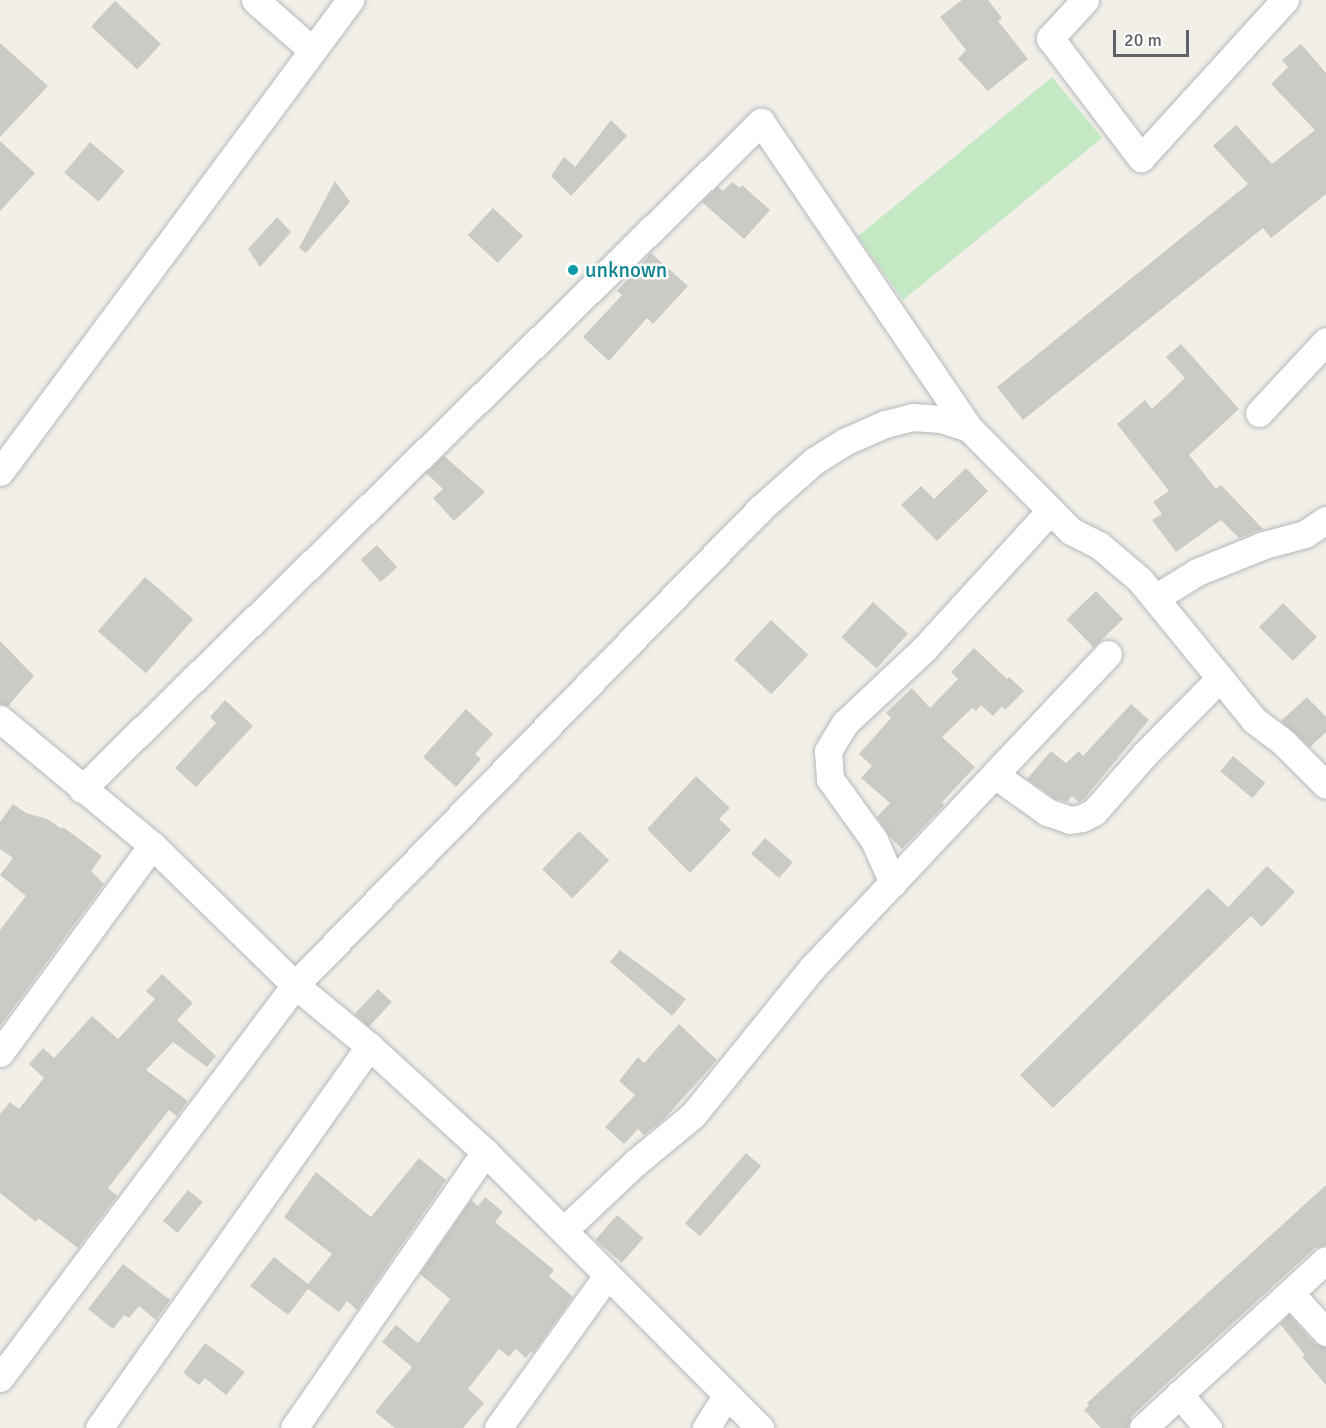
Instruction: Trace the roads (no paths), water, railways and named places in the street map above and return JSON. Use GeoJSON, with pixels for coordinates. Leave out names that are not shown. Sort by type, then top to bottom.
{"type":"FeatureCollection","features":[{"type":"Feature","properties":{"kind":"street"},"geometry":{"type":"LineString","coordinates":[[255,0],[312,50]]}},
{"type":"Feature","properties":{"kind":"street"},"geometry":{"type":"LineString","coordinates":[[0,472],[350,0]]}},
{"type":"Feature","properties":{"kind":"street"},"geometry":{"type":"LineString","coordinates":[[1085,0],[1050,38],[1141,158],[1285,0]]}},
{"type":"Feature","properties":{"kind":"street"},"geometry":{"type":"LineString","coordinates":[[82,789],[761,122],[969,428],[1071,531],[1099,544],[1120,561],[1155,598],[1254,720],[1284,743],[1326,785]]}},
{"type":"Feature","properties":{"kind":"street"},"geometry":{"type":"LineString","coordinates":[[1259,413],[1326,341]]}},
{"type":"Feature","properties":{"kind":"street"},"geometry":{"type":"LineString","coordinates":[[0,1378],[295,985],[760,508],[814,461],[844,442],[885,424],[913,417],[941,419],[969,428]]}},
{"type":"Feature","properties":{"kind":"street"},"geometry":{"type":"LineString","coordinates":[[892,883],[874,840],[830,779],[828,751],[845,723],[924,649],[1050,511]]}},
{"type":"Feature","properties":{"kind":"street"},"geometry":{"type":"LineString","coordinates":[[1155,598],[1197,572],[1238,554],[1305,534],[1326,520]]}},
{"type":"Feature","properties":{"kind":"street"},"geometry":{"type":"LineString","coordinates":[[564,1230],[635,1163],[693,1115],[813,967],[1108,654]]}},
{"type":"Feature","properties":{"kind":"street"},"geometry":{"type":"LineString","coordinates":[[995,775],[1047,812],[1070,820],[1082,818],[1094,812],[1145,754],[1220,678]]}},
{"type":"Feature","properties":{"kind":"street"},"geometry":{"type":"LineString","coordinates":[[0,719],[152,845],[295,985],[369,1046],[485,1152],[760,1428]]}},
{"type":"Feature","properties":{"kind":"street"},"geometry":{"type":"LineString","coordinates":[[0,1053],[152,845]]}},
{"type":"Feature","properties":{"kind":"street"},"geometry":{"type":"LineString","coordinates":[[99,1428],[369,1046]]}},
{"type":"Feature","properties":{"kind":"street"},"geometry":{"type":"LineString","coordinates":[[294,1428],[485,1152]]}},
{"type":"Feature","properties":{"kind":"street"},"geometry":{"type":"LineString","coordinates":[[1143,1428],[1326,1260]]}},
{"type":"Feature","properties":{"kind":"street"},"geometry":{"type":"LineString","coordinates":[[498,1428],[607,1276]]}},
{"type":"Feature","properties":{"kind":"street"},"geometry":{"type":"LineString","coordinates":[[1291,1294],[1326,1332]]}},
{"type":"Feature","properties":{"kind":"street"},"geometry":{"type":"LineString","coordinates":[[1179,1394],[1208,1428]]}},
{"type":"Feature","properties":{"kind":"street"},"geometry":{"type":"LineString","coordinates":[[706,1428],[728,1395]]}},
{"type":"Feature","properties":{"kind":"place","name":"unknown"},"geometry":{"type":"Point","coordinates":[573,270]}}]}
